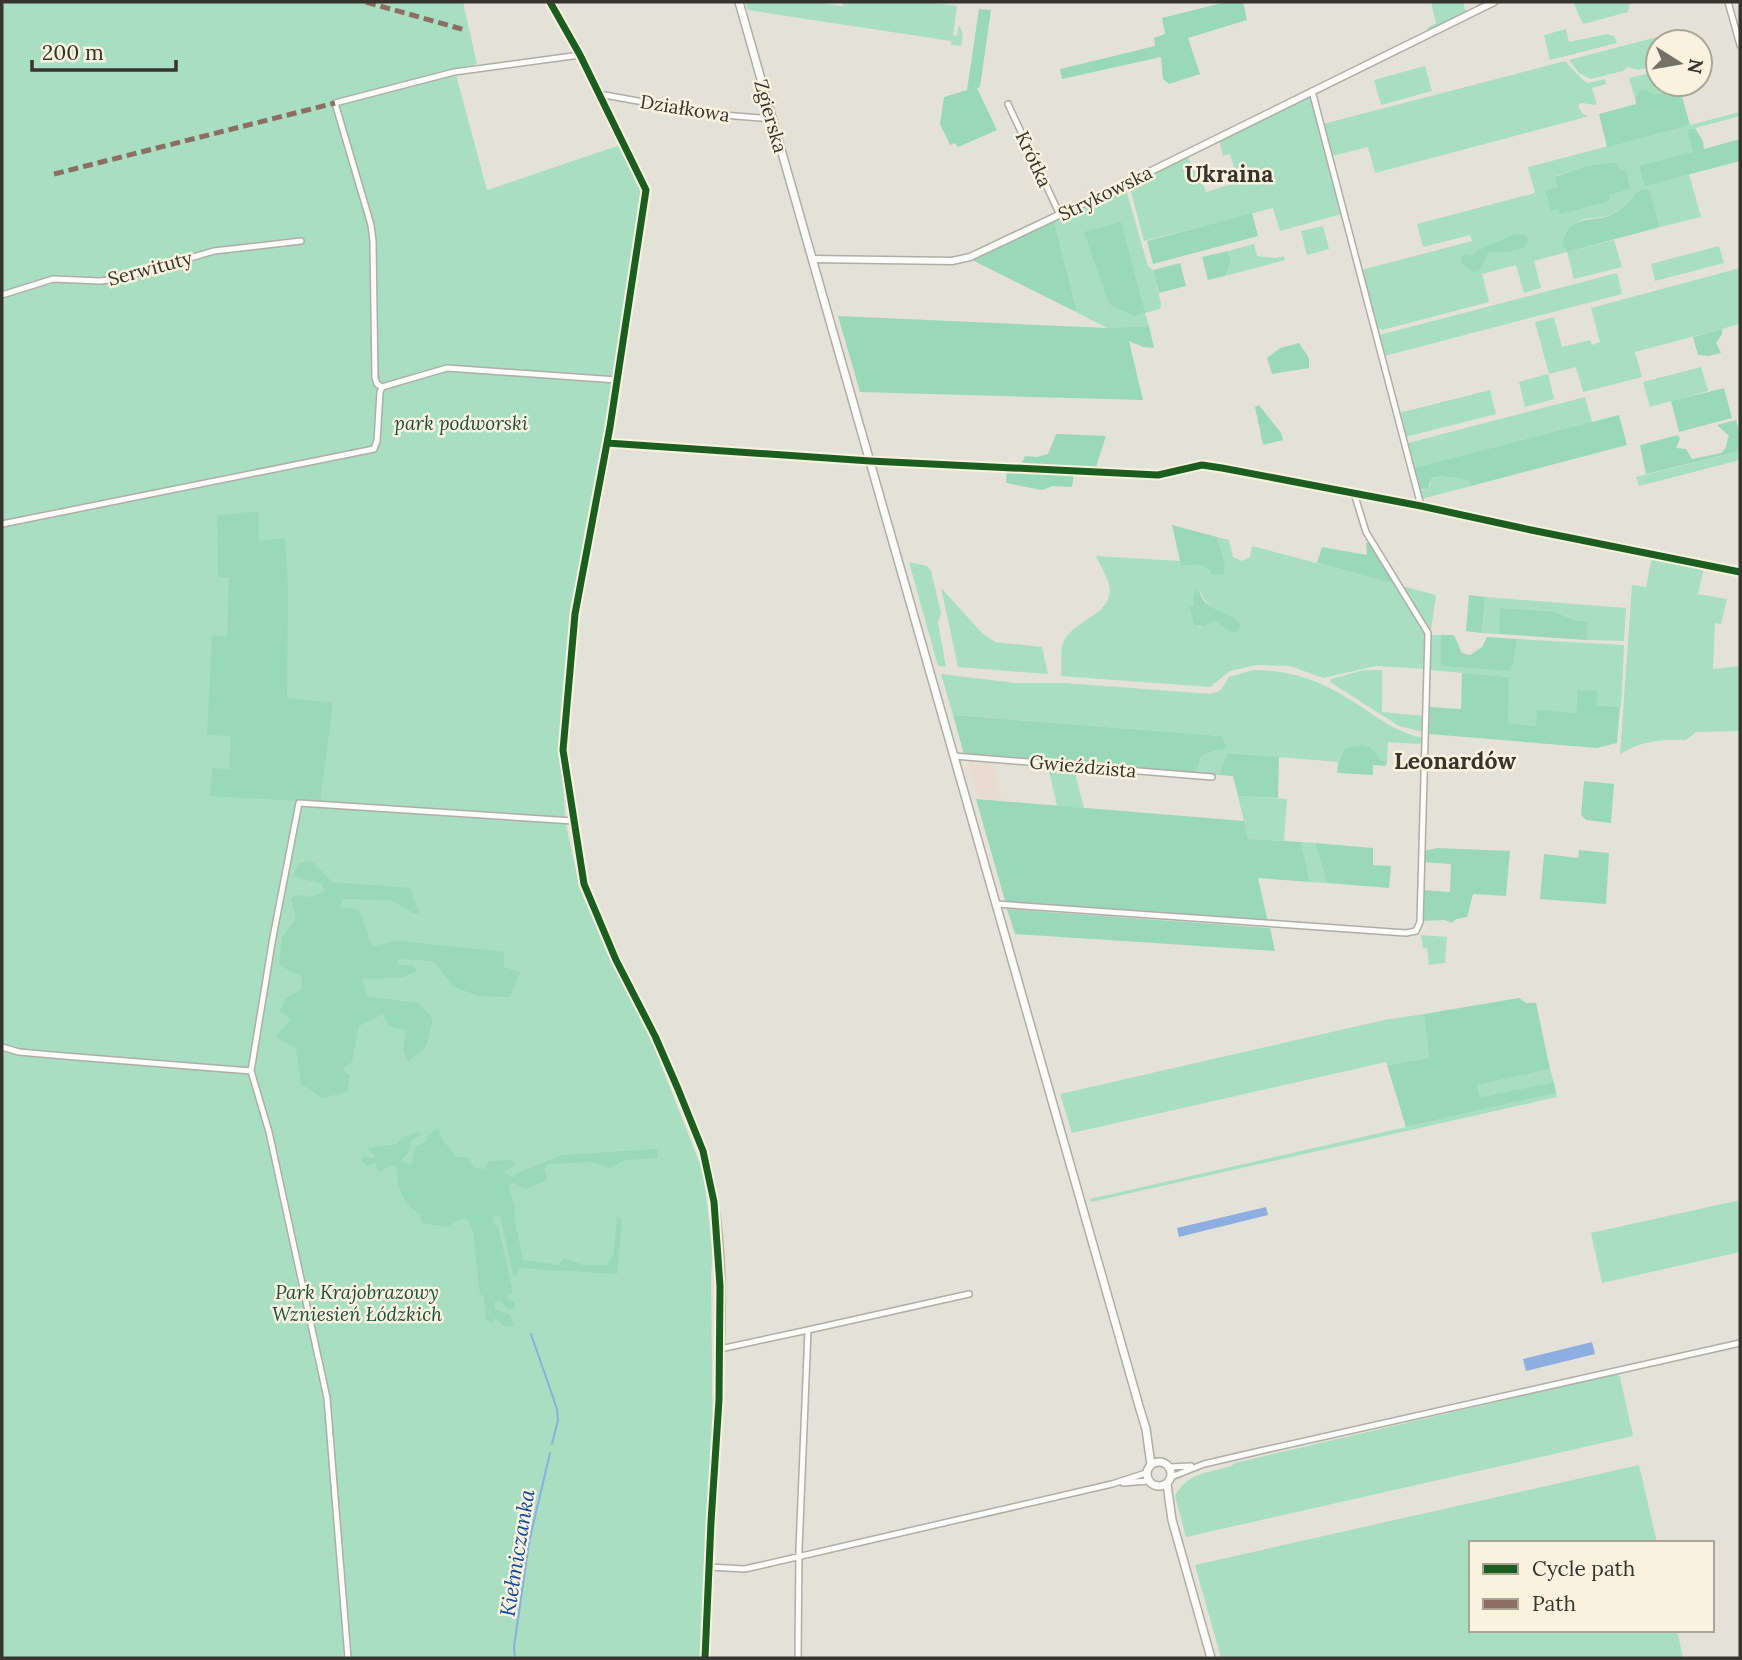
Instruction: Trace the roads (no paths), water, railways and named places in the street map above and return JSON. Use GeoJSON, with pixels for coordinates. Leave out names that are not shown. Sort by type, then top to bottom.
{"type":"FeatureCollection","features":[{"type":"Feature","properties":{"kind":"main road","name":"Zgierska"},"geometry":{"type":"LineString","coordinates":[[739,2],[1146,1429]]}},
{"type":"Feature","properties":{"kind":"main road"},"geometry":{"type":"LineString","coordinates":[[1146,1429],[1161,1462],[1169,1467],[1172,1520]]}},
{"type":"Feature","properties":{"kind":"main road"},"geometry":{"type":"LineString","coordinates":[[1146,1429],[1151,1465],[1147,1477],[1157,1487],[1172,1520],[1211,1658]]}},
{"type":"Feature","properties":{"kind":"main road"},"geometry":{"type":"LineString","coordinates":[[1151,1465],[1161,1462]]}},
{"type":"Feature","properties":{"kind":"main road"},"geometry":{"type":"LineString","coordinates":[[1157,1487],[1169,1481]]}},
{"type":"Feature","properties":{"kind":"street"},"geometry":{"type":"LineString","coordinates":[[550,2],[580,55],[646,190],[607,443],[578,596],[563,750],[587,893],[623,975],[667,1062],[706,1161],[718,1234],[720,1349],[705,1658]]}},
{"type":"Feature","properties":{"kind":"street","name":"Strykowska"},"geometry":{"type":"LineString","coordinates":[[812,259],[958,260],[976,254],[1494,2]]}},
{"type":"Feature","properties":{"kind":"street"},"geometry":{"type":"LineString","coordinates":[[1728,2],[1737,20],[1740,45]]}},
{"type":"Feature","properties":{"kind":"street"},"geometry":{"type":"LineString","coordinates":[[580,55],[454,72],[335,103],[371,225],[374,378],[377,384],[383,387],[447,368],[617,380]]}},
{"type":"Feature","properties":{"kind":"street"},"geometry":{"type":"LineString","coordinates":[[1312,91],[1421,506]]}},
{"type":"Feature","properties":{"kind":"street","name":"Działkowa"},"geometry":{"type":"LineString","coordinates":[[599,94],[710,114],[772,119]]}},
{"type":"Feature","properties":{"kind":"street","name":"Krótka"},"geometry":{"type":"LineString","coordinates":[[1008,104],[1060,215]]}},
{"type":"Feature","properties":{"kind":"street","name":"Serwituty"},"geometry":{"type":"LineString","coordinates":[[2,295],[44,280],[118,279],[214,251],[300,241]]}},
{"type":"Feature","properties":{"kind":"street"},"geometry":{"type":"LineString","coordinates":[[2,524],[374,449],[377,441],[380,392],[383,387]]}},
{"type":"Feature","properties":{"kind":"street"},"geometry":{"type":"LineString","coordinates":[[607,443],[870,461],[1158,475],[1202,465],[1421,506],[1740,572]]}},
{"type":"Feature","properties":{"kind":"street"},"geometry":{"type":"LineString","coordinates":[[996,904],[1406,933],[1416,931],[1420,922],[1428,633],[1366,532],[1354,493]]}},
{"type":"Feature","properties":{"kind":"street","name":"Gwieździsta"},"geometry":{"type":"LineString","coordinates":[[954,756],[1212,777]]}},
{"type":"Feature","properties":{"kind":"street"},"geometry":{"type":"LineString","coordinates":[[348,1658],[327,1398],[269,1132],[251,1071],[299,803],[573,821]]}},
{"type":"Feature","properties":{"kind":"street"},"geometry":{"type":"LineString","coordinates":[[2,1047],[19,1052],[251,1071]]}},
{"type":"Feature","properties":{"kind":"street"},"geometry":{"type":"LineString","coordinates":[[720,1349],[969,1294]]}},
{"type":"Feature","properties":{"kind":"street"},"geometry":{"type":"LineString","coordinates":[[798,1658],[808,1330]]}},
{"type":"Feature","properties":{"kind":"street"},"geometry":{"type":"LineString","coordinates":[[1169,1467],[1204,1464],[1740,1343]]}},
{"type":"Feature","properties":{"kind":"street"},"geometry":{"type":"LineString","coordinates":[[1169,1481],[1204,1464]]}},
{"type":"Feature","properties":{"kind":"street"},"geometry":{"type":"LineString","coordinates":[[709,1567],[745,1569],[1147,1477]]}},
{"type":"Feature","properties":{"kind":"water"},"geometry":{"type":"Polygon","coordinates":[[[1266,1207],[1268,1215],[1179,1237],[1177,1228],[1266,1207]]]}},
{"type":"Feature","properties":{"kind":"water"},"geometry":{"type":"Polygon","coordinates":[[[1592,1342],[1595,1354],[1526,1371],[1523,1359],[1592,1342]]]}},
{"type":"Feature","properties":{"kind":"waterway","name":"Kiełmiczanka"},"geometry":{"type":"LineString","coordinates":[[531,1334],[557,1409],[558,1420],[552,1444]]}},
{"type":"Feature","properties":{"kind":"waterway","name":"Kiełmiczanka"},"geometry":{"type":"LineString","coordinates":[[515,1658],[514,1647],[529,1542],[550,1453]]}},
{"type":"Feature","properties":{"kind":"district","name":"Ukraina"},"geometry":{"type":"Point","coordinates":[1229,173]}},
{"type":"Feature","properties":{"kind":"district","name":"Leonardów"},"geometry":{"type":"Point","coordinates":[1455,760]}},
{"type":"Feature","properties":{"kind":"park label","name":"park podworski"},"geometry":{"type":"Point","coordinates":[461,423]}},
{"type":"Feature","properties":{"kind":"park label","name":"Park Krajobrazowy Wzniesień Łódzkich"},"geometry":{"type":"Point","coordinates":[357,1303]}}]}
